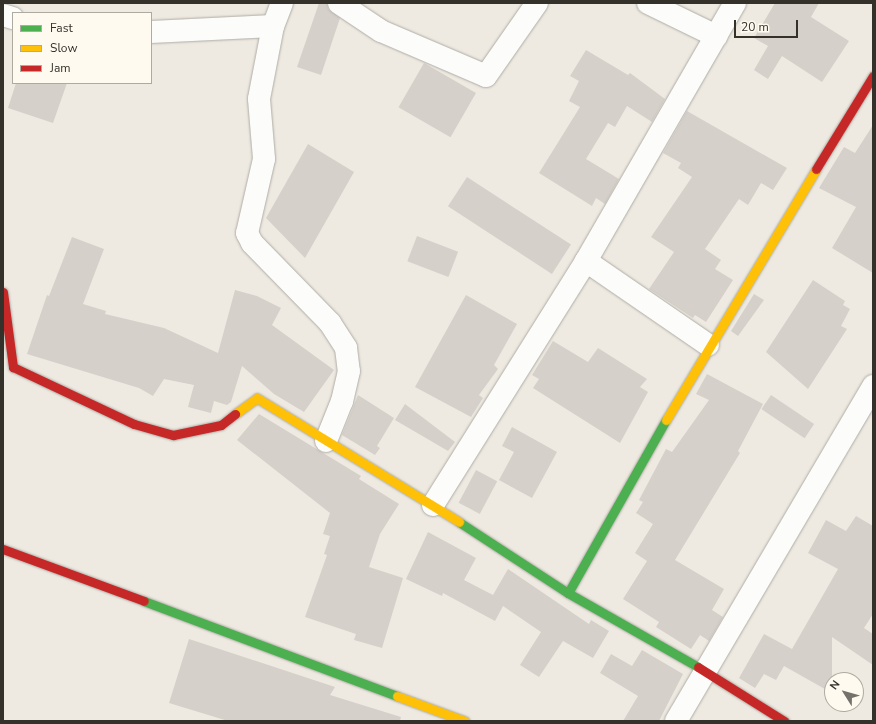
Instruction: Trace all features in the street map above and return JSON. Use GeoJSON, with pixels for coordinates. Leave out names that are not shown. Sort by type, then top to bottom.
{"type":"FeatureCollection","features":[{"type":"Feature","properties":{"kind":"street"},"geometry":{"type":"LineString","coordinates":[[282,3],[273,26],[259,99],[264,159],[247,233],[252,243],[330,323],[346,348],[349,371],[342,401],[326,441]]}},
{"type":"Feature","properties":{"kind":"street"},"geometry":{"type":"LineString","coordinates":[[339,3],[381,31],[486,76],[537,3]]}},
{"type":"Feature","properties":{"kind":"street"},"geometry":{"type":"LineString","coordinates":[[648,3],[716,36]]}},
{"type":"Feature","properties":{"kind":"street"},"geometry":{"type":"LineString","coordinates":[[433,505],[586,261],[735,3]]}},
{"type":"Feature","properties":{"kind":"street"},"geometry":{"type":"LineString","coordinates":[[152,32],[273,26]]}},
{"type":"Feature","properties":{"kind":"street"},"geometry":{"type":"LineString","coordinates":[[568,594],[708,345],[873,76]]}},
{"type":"Feature","properties":{"kind":"street"},"geometry":{"type":"LineString","coordinates":[[586,261],[708,345]]}},
{"type":"Feature","properties":{"kind":"street"},"geometry":{"type":"LineString","coordinates":[[3,292],[12,367],[134,424],[173,435],[220,425],[257,398],[433,505],[568,594],[706,672],[784,721]]}},
{"type":"Feature","properties":{"kind":"street"},"geometry":{"type":"LineString","coordinates":[[676,721],[873,386]]}},
{"type":"Feature","properties":{"kind":"street"},"geometry":{"type":"LineString","coordinates":[[3,549],[466,721]]}},
{"type":"Feature","properties":{"kind":"building"},"geometry":{"type":"Polygon","coordinates":[[[319,3],[327,3],[328,9],[340,18],[321,75],[297,67],[319,3]]]}},
{"type":"Feature","properties":{"kind":"building"},"geometry":{"type":"Polygon","coordinates":[[[775,3],[819,3],[811,17],[849,41],[822,82],[782,56],[768,79],[754,70],[768,46],[754,38],[775,3]]]}},
{"type":"Feature","properties":{"kind":"building"},"geometry":{"type":"Polygon","coordinates":[[[586,50],[628,75],[630,73],[665,99],[652,122],[627,106],[615,127],[608,123],[586,159],[619,179],[605,204],[596,198],[592,206],[539,173],[580,107],[569,101],[579,81],[570,76],[586,50]]]}},
{"type":"Feature","properties":{"kind":"building"},"geometry":{"type":"Polygon","coordinates":[[[424,63],[476,93],[450,137],[398,107],[424,63]]]}},
{"type":"Feature","properties":{"kind":"building"},"geometry":{"type":"Polygon","coordinates":[[[16,84],[67,84],[53,123],[8,108],[16,84]]]}},
{"type":"Feature","properties":{"kind":"building"},"geometry":{"type":"Polygon","coordinates":[[[687,111],[787,168],[773,190],[761,183],[748,205],[739,199],[705,249],[721,260],[715,269],[733,280],[706,322],[695,315],[693,318],[649,289],[674,252],[651,237],[692,177],[678,168],[681,163],[663,153],[687,111]]]}},
{"type":"Feature","properties":{"kind":"building"},"geometry":{"type":"Polygon","coordinates":[[[873,125],[873,273],[832,248],[856,207],[819,188],[844,147],[855,153],[873,125]]]}},
{"type":"Feature","properties":{"kind":"building"},"geometry":{"type":"Polygon","coordinates":[[[308,144],[354,172],[305,258],[266,218],[308,144]]]}},
{"type":"Feature","properties":{"kind":"building"},"geometry":{"type":"Polygon","coordinates":[[[467,177],[571,245],[552,274],[448,206],[467,177]]]}},
{"type":"Feature","properties":{"kind":"building"},"geometry":{"type":"Polygon","coordinates":[[[417,236],[458,252],[448,277],[407,261],[417,236]]]}},
{"type":"Feature","properties":{"kind":"building"},"geometry":{"type":"Polygon","coordinates":[[[72,237],[104,249],[83,304],[106,311],[105,314],[164,328],[218,353],[235,290],[257,296],[281,308],[272,325],[334,370],[304,412],[274,394],[242,366],[231,402],[227,405],[214,401],[211,413],[188,407],[194,385],[164,379],[153,396],[139,388],[27,354],[47,295],[49,296],[72,237]]]}},
{"type":"Feature","properties":{"kind":"building"},"geometry":{"type":"Polygon","coordinates":[[[813,280],[845,301],[843,305],[850,309],[841,326],[847,329],[808,389],[766,352],[813,280]]]}},
{"type":"Feature","properties":{"kind":"building"},"geometry":{"type":"Polygon","coordinates":[[[754,294],[764,300],[738,336],[731,331],[754,294]]]}},
{"type":"Feature","properties":{"kind":"building"},"geometry":{"type":"Polygon","coordinates":[[[466,295],[517,324],[494,365],[498,369],[479,395],[483,398],[471,417],[415,387],[466,295]]]}},
{"type":"Feature","properties":{"kind":"building"},"geometry":{"type":"Polygon","coordinates":[[[553,341],[588,362],[598,348],[647,379],[640,387],[648,392],[620,443],[533,388],[539,379],[532,375],[553,341]]]}},
{"type":"Feature","properties":{"kind":"building"},"geometry":{"type":"Polygon","coordinates":[[[707,374],[763,404],[738,451],[740,453],[675,560],[724,589],[712,610],[723,617],[709,641],[700,635],[691,649],[656,627],[659,622],[623,599],[647,561],[635,553],[653,524],[636,513],[643,502],[639,500],[666,449],[672,452],[709,400],[696,394],[707,374]]]}},
{"type":"Feature","properties":{"kind":"building"},"geometry":{"type":"Polygon","coordinates":[[[358,395],[394,418],[377,446],[380,448],[375,455],[342,435],[358,395]]]}},
{"type":"Feature","properties":{"kind":"building"},"geometry":{"type":"Polygon","coordinates":[[[771,395],[814,424],[805,438],[761,409],[771,395]]]}},
{"type":"Feature","properties":{"kind":"building"},"geometry":{"type":"Polygon","coordinates":[[[405,404],[455,442],[448,451],[395,420],[405,404]]]}},
{"type":"Feature","properties":{"kind":"building"},"geometry":{"type":"Polygon","coordinates":[[[259,414],[361,476],[359,479],[399,504],[380,534],[369,567],[403,578],[382,648],[354,640],[356,634],[305,617],[327,555],[324,554],[330,536],[323,534],[330,513],[237,440],[259,414]]]}},
{"type":"Feature","properties":{"kind":"building"},"geometry":{"type":"Polygon","coordinates":[[[512,427],[557,452],[532,498],[499,480],[514,452],[502,446],[512,427]]]}},
{"type":"Feature","properties":{"kind":"building"},"geometry":{"type":"Polygon","coordinates":[[[476,470],[497,481],[480,514],[459,503],[476,470]]]}},
{"type":"Feature","properties":{"kind":"building"},"geometry":{"type":"Polygon","coordinates":[[[856,516],[873,526],[873,614],[864,628],[873,634],[873,665],[832,637],[832,672],[824,672],[824,688],[784,666],[776,680],[764,674],[755,688],[739,678],[764,634],[792,649],[838,569],[808,553],[826,520],[846,531],[856,516]]]}},
{"type":"Feature","properties":{"kind":"building"},"geometry":{"type":"Polygon","coordinates":[[[428,532],[476,558],[464,580],[493,595],[508,569],[589,624],[591,620],[609,631],[593,658],[563,641],[539,677],[520,665],[541,632],[503,606],[495,621],[443,593],[442,596],[406,579],[428,532]]]}},
{"type":"Feature","properties":{"kind":"building"},"geometry":{"type":"Polygon","coordinates":[[[189,639],[335,687],[330,695],[401,717],[400,721],[228,721],[169,703],[189,639]]]}},
{"type":"Feature","properties":{"kind":"building"},"geometry":{"type":"Polygon","coordinates":[[[642,650],[683,674],[659,721],[623,721],[638,696],[600,673],[611,654],[632,666],[642,650]]]}},
{"type":"Feature","properties":{"kind":"traffic: fast"},"geometry":{"type":"LineString","coordinates":[[568,593],[666,420]]}},
{"type":"Feature","properties":{"kind":"traffic: fast"},"geometry":{"type":"LineString","coordinates":[[459,522],[568,593],[698,667]]}},
{"type":"Feature","properties":{"kind":"traffic: fast"},"geometry":{"type":"LineString","coordinates":[[144,601],[397,696]]}},
{"type":"Feature","properties":{"kind":"traffic: slow"},"geometry":{"type":"LineString","coordinates":[[666,420],[816,169]]}},
{"type":"Feature","properties":{"kind":"traffic: slow"},"geometry":{"type":"LineString","coordinates":[[235,414],[257,398],[459,522]]}},
{"type":"Feature","properties":{"kind":"traffic: slow"},"geometry":{"type":"LineString","coordinates":[[397,696],[465,721]]}},
{"type":"Feature","properties":{"kind":"traffic: jam"},"geometry":{"type":"LineString","coordinates":[[816,169],[873,76]]}},
{"type":"Feature","properties":{"kind":"traffic: jam"},"geometry":{"type":"LineString","coordinates":[[3,292],[13,367],[134,424],[173,435],[221,425],[235,414]]}},
{"type":"Feature","properties":{"kind":"traffic: jam"},"geometry":{"type":"LineString","coordinates":[[3,549],[144,601]]}},
{"type":"Feature","properties":{"kind":"traffic: jam"},"geometry":{"type":"LineString","coordinates":[[698,667],[784,721]]}}]}
